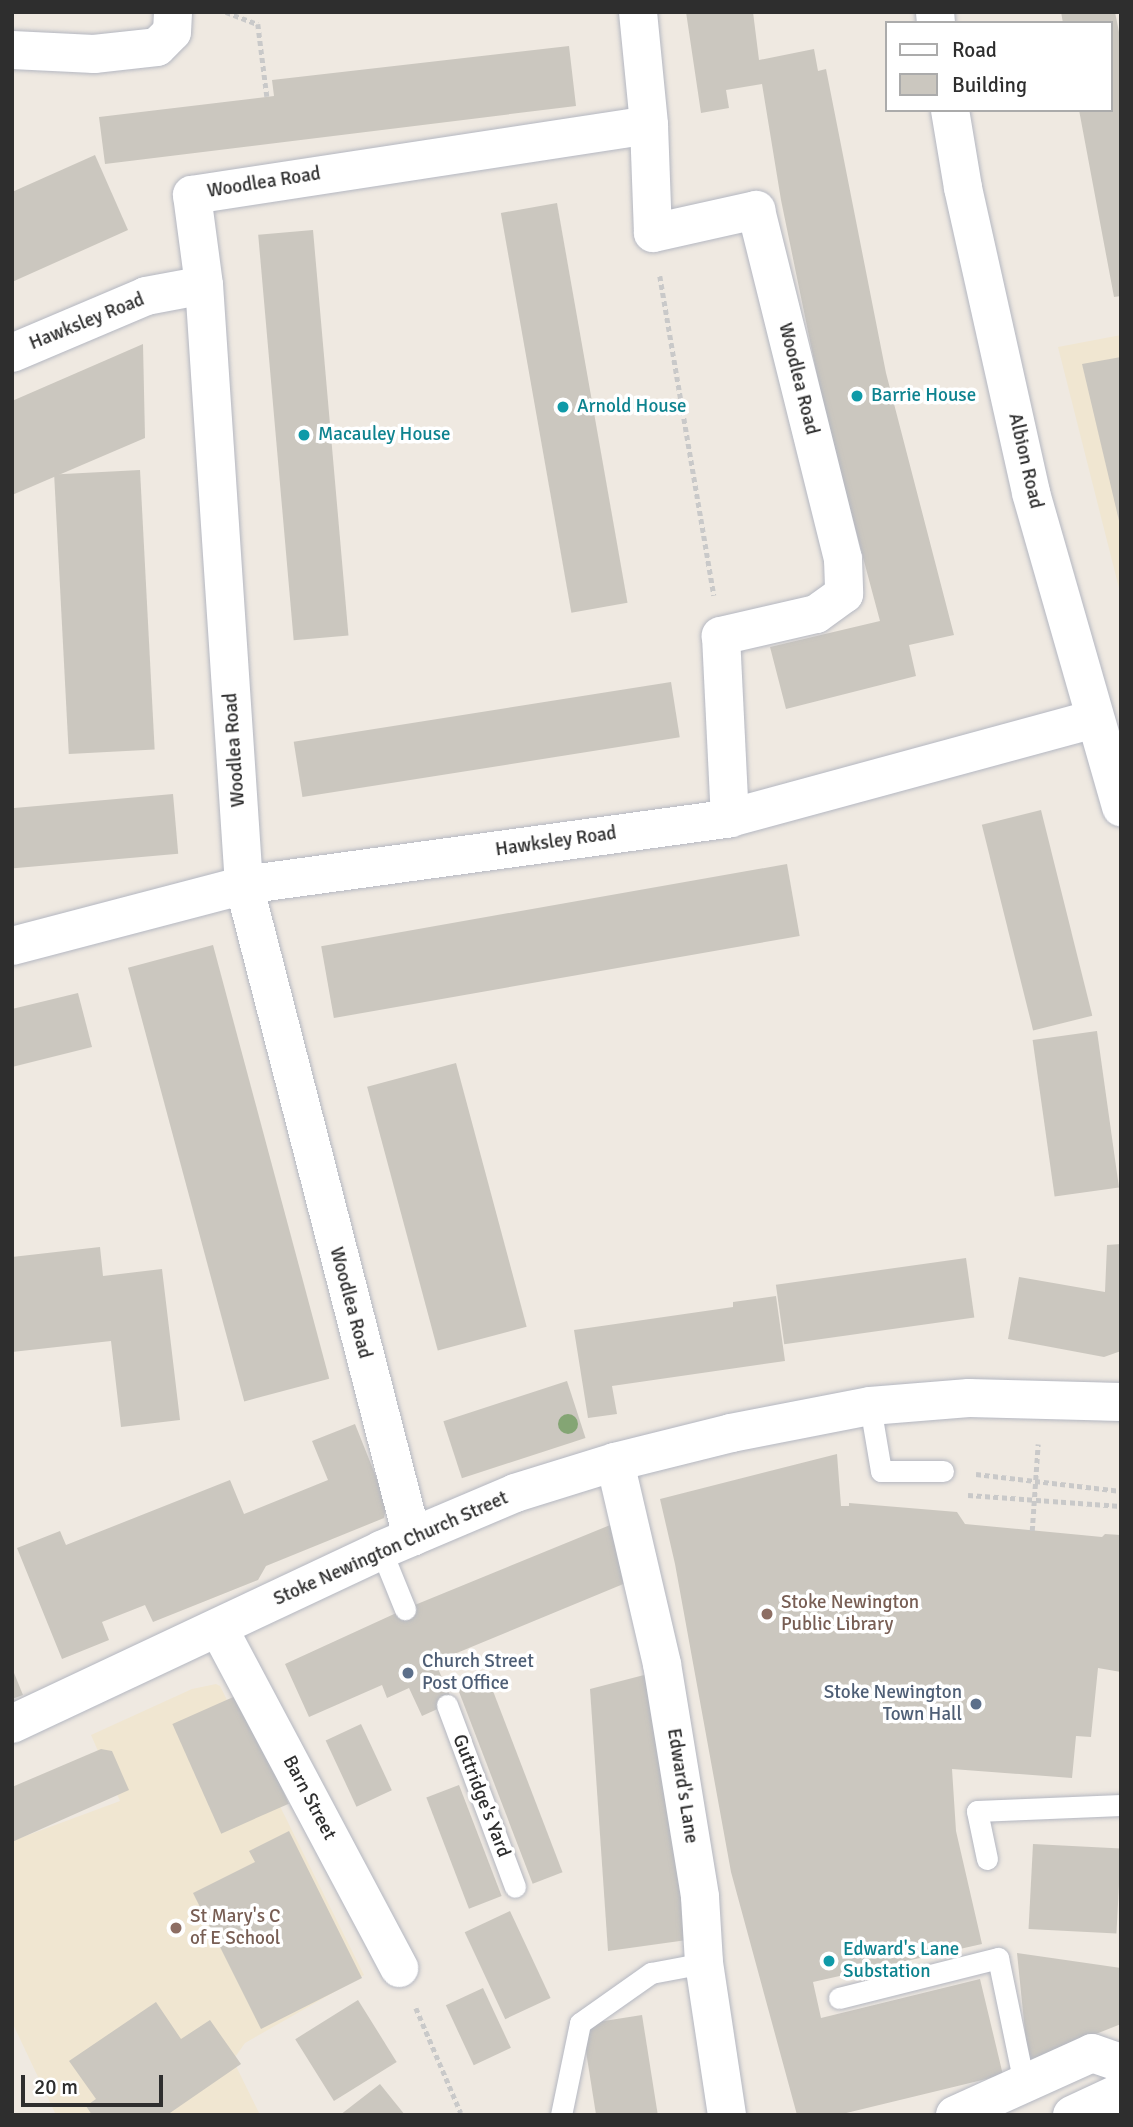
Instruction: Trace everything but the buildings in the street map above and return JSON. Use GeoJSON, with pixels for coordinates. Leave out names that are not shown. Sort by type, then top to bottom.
{"type":"FeatureCollection","features":[{"type":"Feature","properties":{"kind":"street"},"geometry":{"type":"LineString","coordinates":[[12,50],[94,54],[157,47],[172,32],[173,12]]}},
{"type":"Feature","properties":{"kind":"street"},"geometry":{"type":"LineString","coordinates":[[638,12],[649,125],[653,233]]}},
{"type":"Feature","properties":{"kind":"street","name":"Albion Road"},"geometry":{"type":"LineString","coordinates":[[950,112],[963,188],[1031,493],[1121,807]]}},
{"type":"Feature","properties":{"kind":"street","name":"Woodlea Road"},"geometry":{"type":"LineString","coordinates":[[396,1543],[244,885],[204,285],[192,195],[649,125]]}},
{"type":"Feature","properties":{"kind":"street","name":"Woodlea Road"},"geometry":{"type":"LineString","coordinates":[[653,233],[756,210],[843,559],[844,594],[816,614],[721,636]]}},
{"type":"Feature","properties":{"kind":"street","name":"Hawksley Road"},"geometry":{"type":"LineString","coordinates":[[12,353],[146,296],[204,285]]}},
{"type":"Feature","properties":{"kind":"street"},"geometry":{"type":"LineString","coordinates":[[721,636],[730,818]]}},
{"type":"Feature","properties":{"kind":"street","name":"Hawksley Road"},"geometry":{"type":"LineString","coordinates":[[12,946],[244,885],[730,818],[1096,719]]}},
{"type":"Feature","properties":{"kind":"street","name":"Stoke Newington Church Street"},"geometry":{"type":"LineString","coordinates":[[12,1724],[219,1629],[396,1543],[515,1493],[615,1462],[731,1433],[870,1406],[969,1398],[1121,1402]]}},
{"type":"Feature","properties":{"kind":"street","name":"Edward's Lane"},"geometry":{"type":"LineString","coordinates":[[615,1462],[662,1664],[700,1897],[704,1963],[727,2115]]}},
{"type":"Feature","properties":{"kind":"street","name":"Barn Street"},"geometry":{"type":"LineString","coordinates":[[219,1629],[399,1968]]}},
{"type":"Feature","properties":{"kind":"street"},"geometry":{"type":"LineString","coordinates":[[962,2113],[1092,2053],[1121,2063]]}},
{"type":"Feature","properties":{"kind":"street"},"geometry":{"type":"LineString","coordinates":[[1072,2115],[1121,2092]]}},
{"type":"Feature","properties":{"kind":"lane"},"geometry":{"type":"LineString","coordinates":[[870,1406],[881,1471],[943,1471]]}},
{"type":"Feature","properties":{"kind":"lane"},"geometry":{"type":"LineString","coordinates":[[396,1543],[405,1609]]}},
{"type":"Feature","properties":{"kind":"lane","name":"Guttridge's Yard"},"geometry":{"type":"LineString","coordinates":[[447,1705],[515,1887]]}},
{"type":"Feature","properties":{"kind":"lane"},"geometry":{"type":"LineString","coordinates":[[987,1859],[976,1811],[1120,1800]]}},
{"type":"Feature","properties":{"kind":"lane"},"geometry":{"type":"LineString","coordinates":[[839,1998],[998,1958],[1024,2084]]}},
{"type":"Feature","properties":{"kind":"lane"},"geometry":{"type":"LineString","coordinates":[[561,2115],[580,2024],[652,1973],[704,1963]]}},
{"type":"Feature","properties":{"kind":"path"},"geometry":{"type":"LineString","coordinates":[[226,12],[257,24],[267,96]]}},
{"type":"Feature","properties":{"kind":"path"},"geometry":{"type":"LineString","coordinates":[[653,233],[721,636]]}},
{"type":"Feature","properties":{"kind":"path"},"geometry":{"type":"LineString","coordinates":[[1032,1531],[1039,1443]]}},
{"type":"Feature","properties":{"kind":"path"},"geometry":{"type":"LineString","coordinates":[[913,1470],[940,1490],[1034,1502],[1121,1506]]}},
{"type":"Feature","properties":{"kind":"path"},"geometry":{"type":"LineString","coordinates":[[943,1471],[1035,1479],[1121,1491]]}},
{"type":"Feature","properties":{"kind":"path"},"geometry":{"type":"LineString","coordinates":[[399,1968],[461,2113]]}},
{"type":"Feature","properties":{"kind":"shaded area"},"geometry":{"type":"Polygon","coordinates":[[[1121,335],[1121,596],[1058,347],[1121,335]]]}},
{"type":"Feature","properties":{"kind":"shaded area","name":"St Mary's C of E School"},"geometry":{"type":"Polygon","coordinates":[[[216,1684],[220,1686],[364,1975],[245,2043],[233,2060],[260,2115],[56,2115],[12,2022],[12,1841],[120,1801],[91,1735],[192,1689],[216,1684]]]}},
{"type":"Feature","properties":{"kind":"place","name":"Barrie House"},"geometry":{"type":"Point","coordinates":[857,396]}},
{"type":"Feature","properties":{"kind":"place","name":"Arnold House"},"geometry":{"type":"Point","coordinates":[563,407]}},
{"type":"Feature","properties":{"kind":"place","name":"Macauley House"},"geometry":{"type":"Point","coordinates":[304,435]}},
{"type":"Feature","properties":{"kind":"place","name":"Stoke Newington Public Library"},"geometry":{"type":"Point","coordinates":[767,1614]}},
{"type":"Feature","properties":{"kind":"place","name":"Church Street Post Office"},"geometry":{"type":"Point","coordinates":[408,1673]}},
{"type":"Feature","properties":{"kind":"place","name":"Stoke Newington Town Hall"},"geometry":{"type":"Point","coordinates":[976,1704]}},
{"type":"Feature","properties":{"kind":"place","name":"St Mary's C of E School"},"geometry":{"type":"Point","coordinates":[176,1928]}},
{"type":"Feature","properties":{"kind":"place","name":"Edward's Lane Substation"},"geometry":{"type":"Point","coordinates":[829,1961]}}]}
